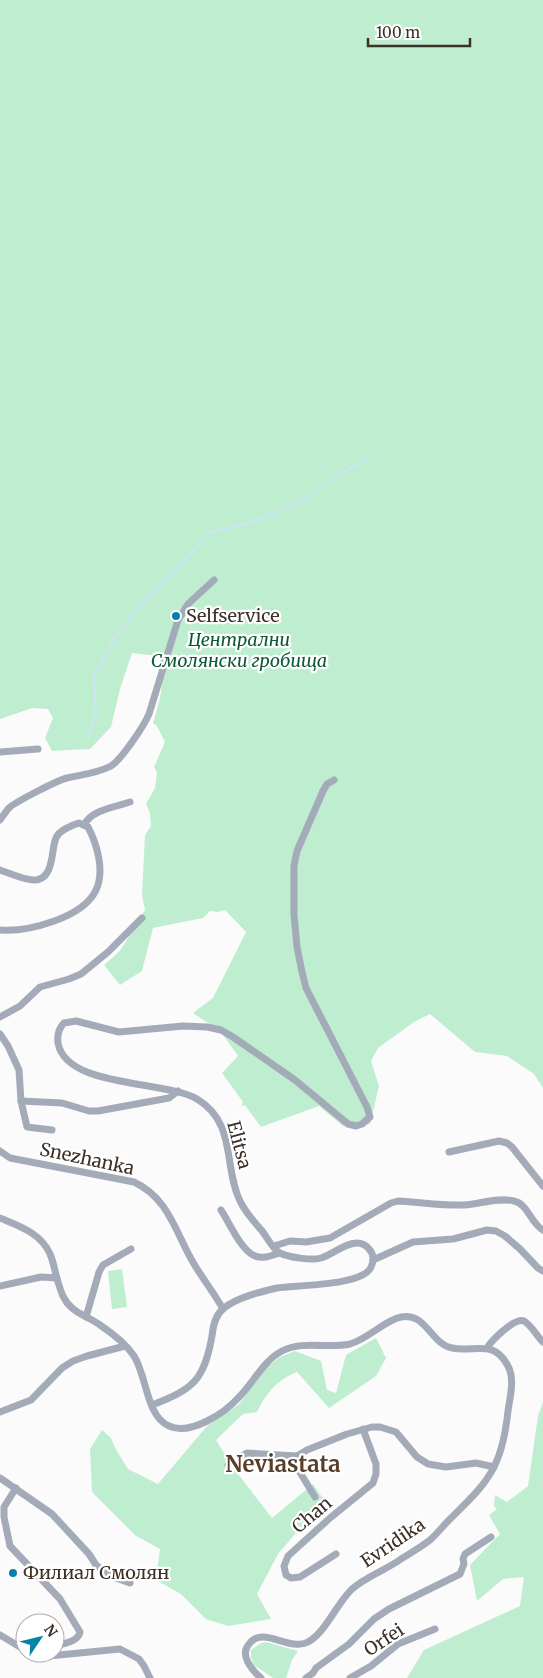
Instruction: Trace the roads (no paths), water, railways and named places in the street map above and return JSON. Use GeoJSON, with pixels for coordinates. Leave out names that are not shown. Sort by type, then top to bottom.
{"type":"FeatureCollection","features":[{"type":"Feature","properties":{"kind":"street"},"geometry":{"type":"LineString","coordinates":[[0,820],[10,806],[51,784],[103,770],[113,765],[144,724],[149,714],[178,620],[188,604],[214,580]]}},
{"type":"Feature","properties":{"kind":"street"},"geometry":{"type":"LineString","coordinates":[[0,752],[38,749]]}},
{"type":"Feature","properties":{"kind":"street","name":"Elitsa"},"geometry":{"type":"LineString","coordinates":[[279,1253],[240,1202],[233,1180],[222,1127],[216,1116],[207,1107],[178,1091],[108,1079],[79,1068],[66,1060],[60,1050],[57,1037],[60,1026],[69,1021],[76,1021],[119,1032],[184,1026],[214,1028],[233,1036],[295,1080],[348,1124],[356,1126],[362,1124],[370,1117],[363,1098],[306,988],[296,931],[293,878],[297,851],[323,791],[327,784],[334,780]]}},
{"type":"Feature","properties":{"kind":"street"},"geometry":{"type":"LineString","coordinates":[[84,825],[89,817],[94,814],[130,802]]}},
{"type":"Feature","properties":{"kind":"street"},"geometry":{"type":"LineString","coordinates":[[0,870],[30,879],[43,879],[50,868],[56,837],[63,830],[79,823],[88,826],[99,858],[100,876],[92,897],[58,920],[22,929],[0,930]]}},
{"type":"Feature","properties":{"kind":"street"},"geometry":{"type":"LineString","coordinates":[[0,1017],[20,1006],[40,987],[81,974],[108,952],[142,918]]}},
{"type":"Feature","properties":{"kind":"street"},"geometry":{"type":"LineString","coordinates":[[0,1034],[19,1070],[21,1101],[27,1127],[52,1130]]}},
{"type":"Feature","properties":{"kind":"street"},"geometry":{"type":"LineString","coordinates":[[21,1101],[62,1103],[89,1111],[98,1111],[169,1098],[178,1091]]}},
{"type":"Feature","properties":{"kind":"street"},"geometry":{"type":"LineString","coordinates":[[449,1152],[499,1141],[507,1143],[543,1186]]}},
{"type":"Feature","properties":{"kind":"street","name":"Snezhanka"},"geometry":{"type":"LineString","coordinates":[[0,1151],[10,1158],[134,1182],[144,1186],[157,1198],[172,1219],[184,1247],[223,1309]]}},
{"type":"Feature","properties":{"kind":"street"},"geometry":{"type":"LineString","coordinates":[[274,1246],[290,1242],[306,1242],[330,1238],[390,1203],[398,1201],[463,1205],[514,1200],[520,1203],[537,1226],[543,1230]]}},
{"type":"Feature","properties":{"kind":"street"},"geometry":{"type":"LineString","coordinates":[[152,1405],[168,1399],[194,1383],[208,1357],[213,1325],[223,1309],[238,1300],[278,1288],[350,1280],[362,1276],[370,1270],[373,1260],[372,1252],[367,1246],[361,1244],[352,1243],[320,1259],[299,1258],[279,1253],[269,1257],[253,1255],[244,1248],[221,1210]]}},
{"type":"Feature","properties":{"kind":"street"},"geometry":{"type":"LineString","coordinates":[[0,1218],[27,1229],[39,1239],[50,1254],[62,1296],[68,1305],[78,1313],[100,1324],[125,1346],[134,1357],[142,1374],[158,1419],[167,1426],[179,1430],[194,1428],[227,1408],[239,1398],[270,1359],[284,1350],[299,1346],[351,1344],[401,1317],[414,1317],[422,1322],[441,1343],[449,1348],[486,1348],[501,1332],[520,1320],[526,1323],[543,1342]]}},
{"type":"Feature","properties":{"kind":"street"},"geometry":{"type":"LineString","coordinates":[[373,1260],[413,1242],[453,1239],[487,1230],[496,1230],[543,1271]]}},
{"type":"Feature","properties":{"kind":"street"},"geometry":{"type":"LineString","coordinates":[[86,1317],[99,1272],[104,1265],[131,1249]]}},
{"type":"Feature","properties":{"kind":"street"},"geometry":{"type":"LineString","coordinates":[[0,1286],[41,1278],[57,1278]]}},
{"type":"Feature","properties":{"kind":"street"},"geometry":{"type":"LineString","coordinates":[[0,1412],[31,1400],[62,1368],[73,1362],[87,1356],[125,1346]]}},
{"type":"Feature","properties":{"kind":"street","name":"Evridika"},"geometry":{"type":"LineString","coordinates":[[260,1678],[247,1661],[245,1653],[247,1645],[256,1637],[269,1637],[298,1645],[309,1641],[321,1629],[343,1598],[355,1587],[430,1540],[486,1482],[503,1445],[511,1383],[510,1369],[503,1359],[494,1350],[486,1348]]}},
{"type":"Feature","properties":{"kind":"street"},"geometry":{"type":"LineString","coordinates":[[315,1497],[293,1461],[307,1450],[363,1429],[380,1427],[390,1430],[401,1437],[422,1461],[432,1466],[446,1467],[476,1463],[494,1467]]}},
{"type":"Feature","properties":{"kind":"street","name":"Chan"},"geometry":{"type":"LineString","coordinates":[[336,1554],[300,1577],[291,1578],[286,1575],[284,1566],[288,1556],[373,1483],[376,1474],[376,1464],[363,1429]]}},
{"type":"Feature","properties":{"kind":"street"},"geometry":{"type":"LineString","coordinates":[[228,1465],[247,1453],[297,1456]]}},
{"type":"Feature","properties":{"kind":"street"},"geometry":{"type":"LineString","coordinates":[[0,1478],[52,1514],[103,1571],[110,1576],[130,1583]]}},
{"type":"Feature","properties":{"kind":"street"},"geometry":{"type":"LineString","coordinates":[[16,1488],[4,1507],[4,1517],[10,1546],[60,1599],[80,1632],[77,1639],[65,1643]]}},
{"type":"Feature","properties":{"kind":"street"},"geometry":{"type":"LineString","coordinates":[[306,1678],[316,1668],[349,1644],[374,1619],[389,1608],[460,1574],[465,1554],[491,1537]]}},
{"type":"Feature","properties":{"kind":"street","name":"Orfei"},"geometry":{"type":"LineString","coordinates":[[350,1678],[372,1666],[398,1644],[435,1629]]}},
{"type":"Feature","properties":{"kind":"street"},"geometry":{"type":"LineString","coordinates":[[0,1635],[15,1644]]}},
{"type":"Feature","properties":{"kind":"street"},"geometry":{"type":"LineString","coordinates":[[65,1654],[120,1648],[139,1659],[150,1678]]}},
{"type":"Feature","properties":{"kind":"waterway"},"geometry":{"type":"LineString","coordinates":[[89,736],[96,713],[94,677],[114,639],[137,609],[179,568],[207,534],[261,519],[307,497],[343,472],[370,458]]}},
{"type":"Feature","properties":{"kind":"place","name":"Selfservice"},"geometry":{"type":"Point","coordinates":[176,616]}},
{"type":"Feature","properties":{"kind":"place","name":"Филиал Смолян"},"geometry":{"type":"Point","coordinates":[13,1573]}},
{"type":"Feature","properties":{"kind":"district","name":"Neviastata"},"geometry":{"type":"Point","coordinates":[283,1464]}},
{"type":"Feature","properties":{"kind":"park label","name":"Централни Смолянски гробища"},"geometry":{"type":"Point","coordinates":[239,650]}}]}
